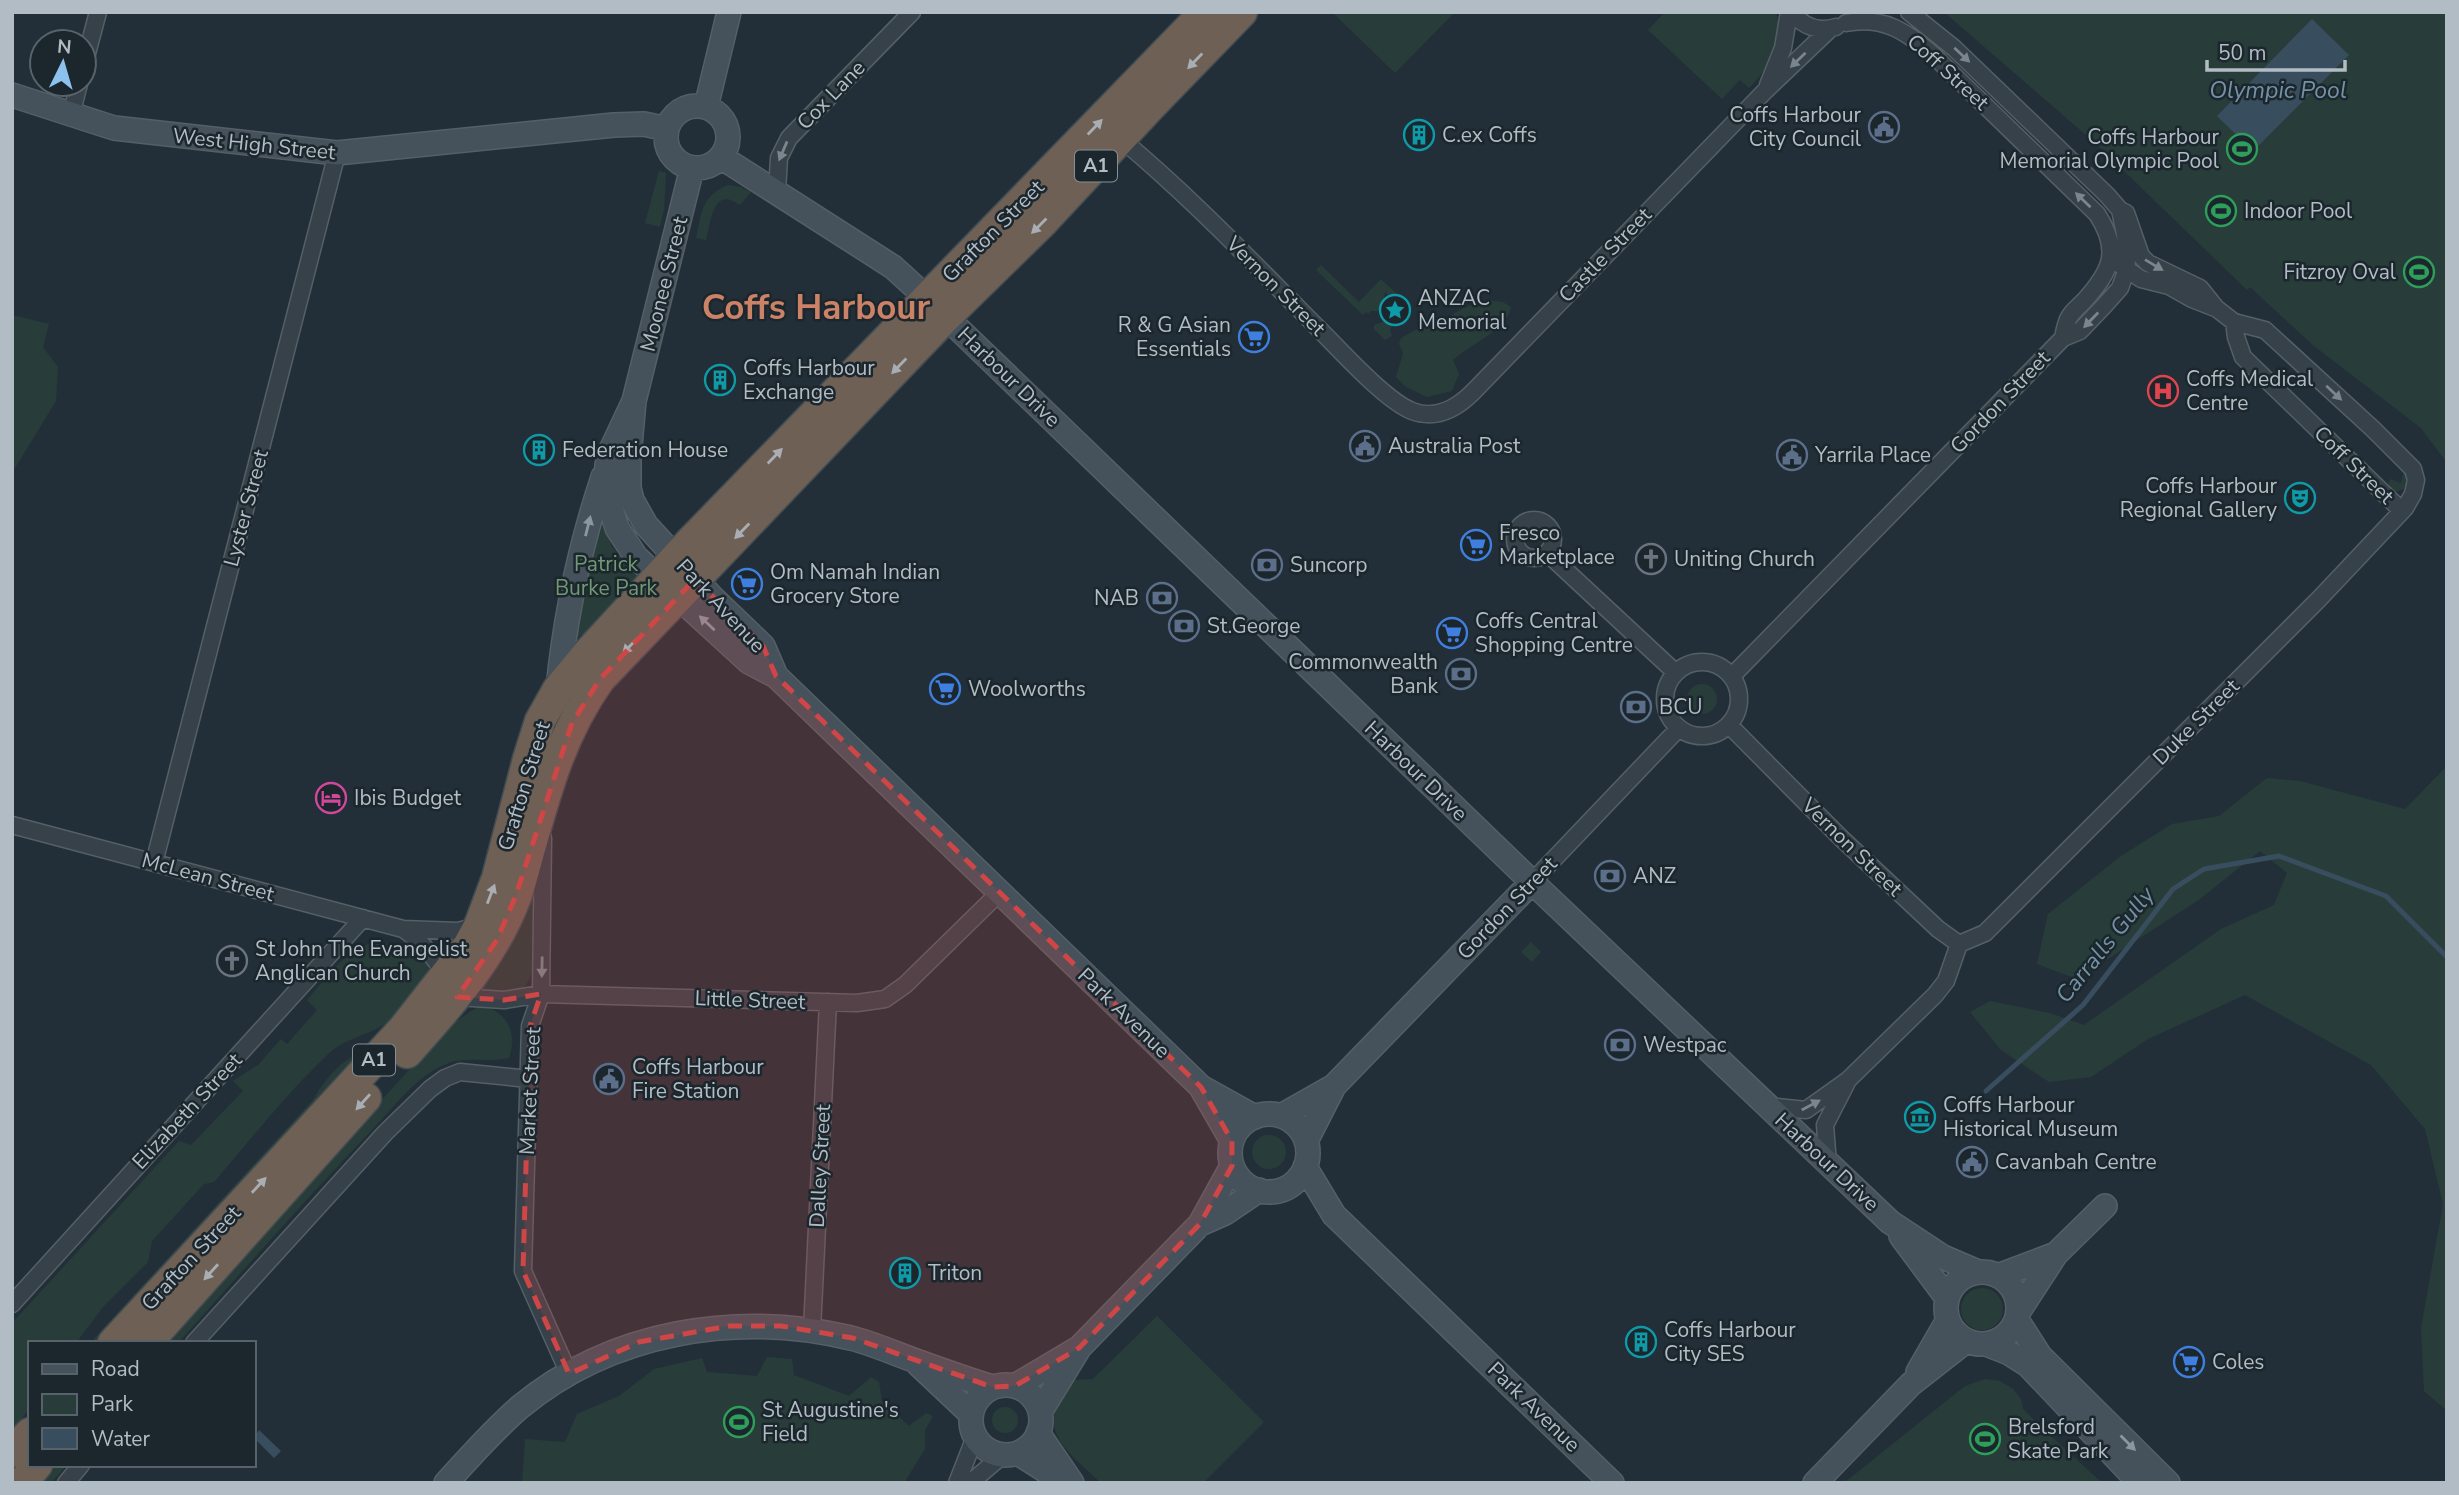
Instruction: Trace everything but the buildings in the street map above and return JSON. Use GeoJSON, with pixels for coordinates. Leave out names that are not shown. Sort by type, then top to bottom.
{"type":"FeatureCollection","features":[{"type":"Feature","properties":{"kind":"highway","name":"Grafton Street"},"geometry":{"type":"LineString","coordinates":[[149,1341],[451,986],[479,926],[497,878],[533,739],[558,689],[587,654],[676,578],[936,307],[1205,12]]}},
{"type":"Feature","properties":{"kind":"highway","name":"Grafton Street"},"geometry":{"type":"LineString","coordinates":[[936,307],[1042,223],[1242,12]]}},
{"type":"Feature","properties":{"kind":"highway","name":"Grafton Street"},"geometry":{"type":"LineString","coordinates":[[115,1341],[403,1029],[497,940],[516,895],[566,736],[584,702],[676,578]]}},
{"type":"Feature","properties":{"kind":"highway"},"geometry":{"type":"LineString","coordinates":[[12,1452],[28,1435]]}},
{"type":"Feature","properties":{"kind":"highway"},"geometry":{"type":"LineString","coordinates":[[22,1483],[35,1467]]}},
{"type":"Feature","properties":{"kind":"street"},"geometry":{"type":"LineString","coordinates":[[706,107],[729,12]]}},
{"type":"Feature","properties":{"kind":"street","name":"Cox Lane"},"geometry":{"type":"LineString","coordinates":[[777,191],[779,158],[789,138],[912,12]]}},
{"type":"Feature","properties":{"kind":"street"},"geometry":{"type":"LineString","coordinates":[[1791,12],[1807,26],[1818,29],[1830,29],[1851,17]]}},
{"type":"Feature","properties":{"kind":"street","name":"Castle Street"},"geometry":{"type":"LineString","coordinates":[[1766,90],[1783,48],[1791,12]]}},
{"type":"Feature","properties":{"kind":"street","name":"Coff Street"},"geometry":{"type":"LineString","coordinates":[[1909,12],[1954,48],[2092,178],[2120,211],[2126,214],[2141,256],[2148,263],[2200,288],[2216,308],[2234,322],[2265,330],[2373,429],[2413,470],[2416,480],[2413,494],[2403,509],[2243,357],[2234,322]]}},
{"type":"Feature","properties":{"kind":"street","name":"Coff Street"},"geometry":{"type":"LineString","coordinates":[[1851,17],[1882,23],[1920,43],[2098,214],[2107,229],[2111,258],[2141,279],[2169,286],[2216,308]]}},
{"type":"Feature","properties":{"kind":"street","name":"Castle Street"},"geometry":{"type":"LineString","coordinates":[[1441,414],[1466,400],[1766,90],[1830,29]]}},
{"type":"Feature","properties":{"kind":"street","name":"West High Street"},"geometry":{"type":"LineString","coordinates":[[12,95],[114,128],[337,153],[614,125],[644,124],[667,129]]}},
{"type":"Feature","properties":{"kind":"street"},"geometry":{"type":"LineString","coordinates":[[71,115],[75,98]]}},
{"type":"Feature","properties":{"kind":"street"},"geometry":{"type":"LineString","coordinates":[[706,107],[716,112],[727,128],[729,138],[722,157],[708,166],[692,167],[684,165],[670,152],[667,129],[677,114],[686,108],[706,107]]}},
{"type":"Feature","properties":{"kind":"street","name":"Vernon Street"},"geometry":{"type":"LineString","coordinates":[[1121,139],[1185,196],[1396,402],[1418,412],[1441,414]]}},
{"type":"Feature","properties":{"kind":"street","name":"Lyster Street"},"geometry":{"type":"LineString","coordinates":[[153,863],[337,153]]}},
{"type":"Feature","properties":{"kind":"street"},"geometry":{"type":"LineString","coordinates":[[722,157],[893,267],[936,307]]}},
{"type":"Feature","properties":{"kind":"street","name":"Moonee Street"},"geometry":{"type":"LineString","coordinates":[[634,401],[692,167]]}},
{"type":"Feature","properties":{"kind":"street"},"geometry":{"type":"LineString","coordinates":[[2120,211],[2127,269]]}},
{"type":"Feature","properties":{"kind":"street","name":"Gordon Street"},"geometry":{"type":"LineString","coordinates":[[2063,338],[2067,319],[2098,285],[2111,258]]}},
{"type":"Feature","properties":{"kind":"street","name":"Gordon Street"},"geometry":{"type":"LineString","coordinates":[[1732,676],[2063,338],[2080,331],[2104,307],[2120,288],[2127,269]]}},
{"type":"Feature","properties":{"kind":"street","name":"Harbour Drive"},"geometry":{"type":"LineString","coordinates":[[936,307],[1532,883],[1890,1222],[1943,1257],[1988,1274]]}},
{"type":"Feature","properties":{"kind":"street","name":"Park Avenue"},"geometry":{"type":"LineString","coordinates":[[634,401],[611,450],[607,465],[606,484],[613,517],[627,546],[676,578]]}},
{"type":"Feature","properties":{"kind":"street","name":"Park Avenue"},"geometry":{"type":"LineString","coordinates":[[634,401],[629,488],[632,500],[676,578],[749,662],[776,676],[1201,1087],[1255,1117]]}},
{"type":"Feature","properties":{"kind":"street"},"geometry":{"type":"LineString","coordinates":[[558,689],[576,573],[591,512],[607,465]]}},
{"type":"Feature","properties":{"kind":"street","name":"Duke Street"},"geometry":{"type":"LineString","coordinates":[[1959,944],[1985,933],[2319,599],[2403,509]]}},
{"type":"Feature","properties":{"kind":"street"},"geometry":{"type":"LineString","coordinates":[[1547,553],[1675,672]]}},
{"type":"Feature","properties":{"kind":"street"},"geometry":{"type":"LineString","coordinates":[[1697,661],[1720,666],[1732,676],[1740,694],[1740,705],[1729,725],[1710,735],[1688,733],[1679,728],[1670,719],[1665,707],[1668,682],[1675,672],[1697,661]]}},
{"type":"Feature","properties":{"kind":"street","name":"Vernon Street"},"geometry":{"type":"LineString","coordinates":[[1729,725],[1840,837],[1938,929],[1959,944]]}},
{"type":"Feature","properties":{"kind":"street","name":"Gordon Street"},"geometry":{"type":"LineString","coordinates":[[1281,1116],[1334,1086],[1679,728]]}},
{"type":"Feature","properties":{"kind":"street","name":"Market Street"},"geometry":{"type":"LineString","coordinates":[[544,800],[541,994],[530,1026],[523,1271],[569,1374]]}},
{"type":"Feature","properties":{"kind":"street","name":"McLean Street"},"geometry":{"type":"LineString","coordinates":[[12,825],[403,929],[458,931],[479,926]]}},
{"type":"Feature","properties":{"kind":"street","name":"Little Street"},"geometry":{"type":"LineString","coordinates":[[451,986],[504,1000],[541,994],[857,1003],[885,999],[905,985],[1000,892]]}},
{"type":"Feature","properties":{"kind":"street","name":"Elizabeth Street"},"geometry":{"type":"LineString","coordinates":[[12,1304],[363,918]]}},
{"type":"Feature","properties":{"kind":"street","name":"McLean Street"},"geometry":{"type":"LineString","coordinates":[[403,929],[422,942],[434,956],[451,986]]}},
{"type":"Feature","properties":{"kind":"street"},"geometry":{"type":"LineString","coordinates":[[1767,1106],[1806,1110],[1848,1080],[1946,981],[1959,944]]}},
{"type":"Feature","properties":{"kind":"street","name":"Dalley Street"},"geometry":{"type":"LineString","coordinates":[[811,1330],[828,1002]]}},
{"type":"Feature","properties":{"kind":"street"},"geometry":{"type":"LineString","coordinates":[[196,1341],[385,1133],[430,1089],[445,1078],[460,1072],[529,1079]]}},
{"type":"Feature","properties":{"kind":"street"},"geometry":{"type":"LineString","coordinates":[[1828,1164],[1825,1125],[1848,1080]]}},
{"type":"Feature","properties":{"kind":"street","name":"Gordon Street"},"geometry":{"type":"LineString","coordinates":[[1306,1141],[1334,1086]]}},
{"type":"Feature","properties":{"kind":"street","name":"Park Avenue"},"geometry":{"type":"LineString","coordinates":[[1201,1087],[1231,1141]]}},
{"type":"Feature","properties":{"kind":"street"},"geometry":{"type":"LineString","coordinates":[[1263,1114],[1281,1116],[1292,1121],[1306,1141],[1308,1149],[1305,1167],[1293,1183],[1284,1189],[1267,1192],[1247,1185],[1238,1177],[1232,1166],[1231,1141],[1245,1122],[1255,1117],[1263,1114]]}},
{"type":"Feature","properties":{"kind":"street"},"geometry":{"type":"LineString","coordinates":[[1015,1386],[1079,1348],[1200,1224],[1232,1166]]}},
{"type":"Feature","properties":{"kind":"street","name":"Park Avenue"},"geometry":{"type":"LineString","coordinates":[[1305,1167],[1334,1215],[1612,1483]]}},
{"type":"Feature","properties":{"kind":"street","name":"Park Avenue"},"geometry":{"type":"LineString","coordinates":[[1284,1189],[1334,1215]]}},
{"type":"Feature","properties":{"kind":"street"},"geometry":{"type":"LineString","coordinates":[[1200,1224],[1225,1213],[1259,1190]]}},
{"type":"Feature","properties":{"kind":"street"},"geometry":{"type":"LineString","coordinates":[[1815,1483],[1911,1384],[1976,1343],[2005,1336],[2056,1254],[2105,1206]]}},
{"type":"Feature","properties":{"kind":"street","name":"Harbour Drive"},"geometry":{"type":"LineString","coordinates":[[1890,1222],[1948,1309]]}},
{"type":"Feature","properties":{"kind":"street"},"geometry":{"type":"LineString","coordinates":[[1911,1384],[1959,1281],[2056,1254]]}},
{"type":"Feature","properties":{"kind":"street"},"geometry":{"type":"LineString","coordinates":[[1988,1274],[2014,1290],[2018,1315],[2040,1356],[2168,1483]]}},
{"type":"Feature","properties":{"kind":"street"},"geometry":{"type":"LineString","coordinates":[[1948,1309],[1958,1335],[2009,1353],[2028,1365],[2140,1483]]}},
{"type":"Feature","properties":{"kind":"street"},"geometry":{"type":"LineString","coordinates":[[446,1483],[520,1407],[569,1374],[639,1342],[729,1326],[781,1326],[853,1338],[992,1387],[1015,1386],[1031,1395],[1039,1422],[1072,1483]]}},
{"type":"Feature","properties":{"kind":"street"},"geometry":{"type":"LineString","coordinates":[[970,1483],[1034,1441],[1039,1422],[1079,1348]]}},
{"type":"Feature","properties":{"kind":"street"},"geometry":{"type":"LineString","coordinates":[[914,1361],[971,1414]]}},
{"type":"Feature","properties":{"kind":"street"},"geometry":{"type":"LineString","coordinates":[[992,1387],[976,1401],[971,1414],[975,1437],[982,1446],[992,1452],[1011,1454],[1065,1483]]}},
{"type":"Feature","properties":{"kind":"street"},"geometry":{"type":"LineString","coordinates":[[957,1483],[975,1437]]}},
{"type":"Feature","properties":{"kind":"street"},"geometry":{"type":"LineString","coordinates":[[66,1483],[79,1467]]}},
{"type":"Feature","properties":{"kind":"highlighted area"},"geometry":{"type":"Polygon","coordinates":[[[695,579],[763,646],[776,676],[1201,1087],[1232,1141],[1232,1166],[1200,1224],[1079,1348],[1015,1386],[992,1387],[853,1338],[781,1326],[729,1326],[639,1342],[569,1374],[523,1271],[530,1026],[541,994],[504,1000],[457,997],[497,940],[516,895],[572,723],[600,679],[695,579]]]}},
{"type":"Feature","properties":{"kind":"green space"},"geometry":{"type":"Polygon","coordinates":[[[1332,12],[1455,12],[1395,73],[1332,12]]]}},
{"type":"Feature","properties":{"kind":"green space"},"geometry":{"type":"Polygon","coordinates":[[[1665,12],[1775,12],[1780,32],[1778,42],[1769,63],[1749,88],[1740,80],[1722,99],[1648,30],[1665,12]]]}},
{"type":"Feature","properties":{"kind":"green space"},"geometry":{"type":"Polygon","coordinates":[[[1944,12],[2447,12],[2447,463],[2421,428],[2314,346],[2250,287],[2247,290],[2093,141],[1944,12]]]}},
{"type":"Feature","properties":{"kind":"green space"},"geometry":{"type":"Polygon","coordinates":[[[659,171],[666,173],[660,227],[645,223],[659,171]]]}},
{"type":"Feature","properties":{"kind":"green space"},"geometry":{"type":"Polygon","coordinates":[[[728,185],[751,192],[740,205],[724,199],[719,202],[712,215],[706,240],[696,238],[704,206],[712,194],[728,185]]]}},
{"type":"Feature","properties":{"kind":"green space"},"geometry":{"type":"Polygon","coordinates":[[[1321,265],[1359,302],[1381,279],[1400,297],[1395,302],[1385,292],[1381,311],[1371,311],[1368,314],[1366,312],[1363,315],[1316,270],[1321,265]]]}},
{"type":"Feature","properties":{"kind":"green space"},"geometry":{"type":"Polygon","coordinates":[[[1487,300],[1503,302],[1511,307],[1496,329],[1453,360],[1459,374],[1452,391],[1427,397],[1406,387],[1396,377],[1403,353],[1399,344],[1401,338],[1424,325],[1439,327],[1461,310],[1487,300]]]}},
{"type":"Feature","properties":{"kind":"green space"},"geometry":{"type":"Polygon","coordinates":[[[12,315],[49,324],[43,347],[58,367],[56,401],[15,468],[12,467],[12,315]]]}},
{"type":"Feature","properties":{"kind":"green space"},"geometry":{"type":"Polygon","coordinates":[[[1389,320],[1393,323],[1390,330],[1392,336],[1385,340],[1374,329],[1374,325],[1389,320]]]}},
{"type":"Feature","properties":{"kind":"green space"},"geometry":{"type":"Polygon","coordinates":[[[2404,470],[2408,477],[2404,489],[2393,493],[2387,489],[2390,479],[2401,483],[2404,470]]]}},
{"type":"Feature","properties":{"kind":"green space","name":"Patrick Burke Park"},"geometry":{"type":"Polygon","coordinates":[[[600,513],[612,547],[638,579],[588,631],[576,639],[575,620],[600,513]]]}},
{"type":"Feature","properties":{"kind":"green space"},"geometry":{"type":"Polygon","coordinates":[[[1702,684],[1713,688],[1717,699],[1713,710],[1702,714],[1691,710],[1687,699],[1691,688],[1702,684]]]}},
{"type":"Feature","properties":{"kind":"green space"},"geometry":{"type":"Polygon","coordinates":[[[2447,766],[2447,1411],[2424,1391],[2421,1328],[2443,1204],[2425,1129],[2371,1065],[2245,995],[2148,1039],[2091,1077],[2049,1082],[2001,1050],[1970,1012],[1990,1001],[2050,1013],[2084,1025],[2221,929],[2274,905],[2287,873],[2260,851],[2200,899],[2077,979],[2037,964],[2048,914],[2121,856],[2172,824],[2219,816],[2267,778],[2300,781],[2405,809],[2447,766]]]}},
{"type":"Feature","properties":{"kind":"green space"},"geometry":{"type":"Polygon","coordinates":[[[530,892],[535,896],[536,948],[531,975],[526,985],[509,993],[478,992],[530,892]]]}},
{"type":"Feature","properties":{"kind":"green space"},"geometry":{"type":"Polygon","coordinates":[[[1531,942],[1541,952],[1532,962],[1521,952],[1531,942]]]}},
{"type":"Feature","properties":{"kind":"green space"},"geometry":{"type":"Polygon","coordinates":[[[372,943],[394,944],[416,951],[422,956],[428,969],[416,996],[392,1019],[335,1049],[313,1069],[214,1182],[204,1184],[152,1241],[148,1262],[103,1307],[78,1341],[28,1341],[28,1411],[12,1431],[12,1323],[179,1141],[191,1145],[243,1091],[233,1081],[258,1065],[281,1039],[287,1044],[317,1010],[307,1000],[344,959],[372,943]]]}},
{"type":"Feature","properties":{"kind":"green space"},"geometry":{"type":"Polygon","coordinates":[[[478,1007],[493,1010],[506,1021],[511,1032],[509,1058],[453,1062],[425,1076],[322,1183],[180,1341],[162,1341],[450,1025],[478,1007]]]}},
{"type":"Feature","properties":{"kind":"green space"},"geometry":{"type":"Polygon","coordinates":[[[368,1049],[100,1341],[92,1341],[313,1100],[336,1069],[368,1049]]]}},
{"type":"Feature","properties":{"kind":"green space"},"geometry":{"type":"Polygon","coordinates":[[[1269,1135],[1281,1140],[1286,1152],[1281,1164],[1269,1169],[1257,1164],[1252,1152],[1257,1140],[1269,1135]]]}},
{"type":"Feature","properties":{"kind":"green space"},"geometry":{"type":"Polygon","coordinates":[[[1982,1288],[1997,1294],[2003,1309],[1997,1324],[1982,1330],[1967,1324],[1961,1309],[1967,1294],[1982,1288]]]}},
{"type":"Feature","properties":{"kind":"green space"},"geometry":{"type":"Polygon","coordinates":[[[1157,1316],[1264,1422],[1203,1483],[1101,1483],[1063,1445],[1054,1423],[1055,1411],[1061,1395],[1074,1380],[1093,1379],[1157,1316]]]}},
{"type":"Feature","properties":{"kind":"green space","name":"St Augustine's Field"},"geometry":{"type":"Polygon","coordinates":[[[767,1357],[792,1359],[794,1375],[849,1396],[871,1377],[879,1382],[882,1401],[909,1426],[926,1413],[933,1416],[925,1430],[925,1449],[904,1483],[522,1483],[525,1439],[565,1442],[577,1414],[619,1396],[654,1369],[702,1358],[707,1372],[757,1376],[767,1357]]]}},
{"type":"Feature","properties":{"kind":"green space","name":"Brelsford Skate Park"},"geometry":{"type":"Polygon","coordinates":[[[1985,1379],[2000,1381],[2013,1389],[2021,1399],[2023,1409],[2102,1483],[1844,1483],[1965,1386],[1985,1379]]]}},
{"type":"Feature","properties":{"kind":"green space"},"geometry":{"type":"Polygon","coordinates":[[[1005,1407],[1014,1411],[1018,1420],[1014,1429],[1005,1433],[996,1429],[992,1420],[996,1411],[1005,1407]]]}},
{"type":"Feature","properties":{"kind":"green space"},"geometry":{"type":"Polygon","coordinates":[[[49,1467],[65,1467],[51,1483],[35,1483],[49,1467]]]}},
{"type":"Feature","properties":{"kind":"water","name":"Olympic Pool"},"geometry":{"type":"Polygon","coordinates":[[[2312,19],[2349,55],[2253,151],[2217,116],[2312,19]]]}},
{"type":"Feature","properties":{"kind":"water"},"geometry":{"type":"Polygon","coordinates":[[[259,1430],[281,1451],[274,1458],[256,1440],[259,1430]]]}},
{"type":"Feature","properties":{"kind":"waterway","name":"Carralls Gully"},"geometry":{"type":"LineString","coordinates":[[1986,1091],[2083,1005],[2173,889],[2204,869],[2279,856],[2386,896],[2447,957]]}},
{"type":"Feature","properties":{"kind":"place","name":"Coffs Harbour City Council"},"geometry":{"type":"Point","coordinates":[1884,127]}},
{"type":"Feature","properties":{"kind":"place","name":"C.ex Coffs"},"geometry":{"type":"Point","coordinates":[1419,135]}},
{"type":"Feature","properties":{"kind":"place","name":"Coffs Harbour Memorial Olympic Pool"},"geometry":{"type":"Point","coordinates":[2242,149]}},
{"type":"Feature","properties":{"kind":"place","name":"Indoor Pool"},"geometry":{"type":"Point","coordinates":[2221,211]}},
{"type":"Feature","properties":{"kind":"place","name":"Fitzroy Oval"},"geometry":{"type":"Point","coordinates":[2419,272]}},
{"type":"Feature","properties":{"kind":"place","name":"ANZAC Memorial"},"geometry":{"type":"Point","coordinates":[1395,310]}},
{"type":"Feature","properties":{"kind":"place","name":"R & G Asian Essentials"},"geometry":{"type":"Point","coordinates":[1254,337]}},
{"type":"Feature","properties":{"kind":"place","name":"Coffs Harbour Exchange"},"geometry":{"type":"Point","coordinates":[720,380]}},
{"type":"Feature","properties":{"kind":"place","name":"Coffs Medical Centre"},"geometry":{"type":"Point","coordinates":[2163,391]}},
{"type":"Feature","properties":{"kind":"place","name":"Australia Post"},"geometry":{"type":"Point","coordinates":[1365,446]}},
{"type":"Feature","properties":{"kind":"place","name":"Federation House"},"geometry":{"type":"Point","coordinates":[539,450]}},
{"type":"Feature","properties":{"kind":"place","name":"Yarrila Place"},"geometry":{"type":"Point","coordinates":[1792,455]}},
{"type":"Feature","properties":{"kind":"place","name":"Coffs Harbour Regional Gallery"},"geometry":{"type":"Point","coordinates":[2300,498]}},
{"type":"Feature","properties":{"kind":"place","name":"Fresco Marketplace"},"geometry":{"type":"Point","coordinates":[1476,545]}},
{"type":"Feature","properties":{"kind":"place","name":"Uniting Church"},"geometry":{"type":"Point","coordinates":[1651,559]}},
{"type":"Feature","properties":{"kind":"place","name":"Suncorp"},"geometry":{"type":"Point","coordinates":[1267,565]}},
{"type":"Feature","properties":{"kind":"place","name":"Om Namah Indian Grocery Store"},"geometry":{"type":"Point","coordinates":[747,584]}},
{"type":"Feature","properties":{"kind":"place","name":"NAB"},"geometry":{"type":"Point","coordinates":[1162,598]}},
{"type":"Feature","properties":{"kind":"place","name":"St.George"},"geometry":{"type":"Point","coordinates":[1184,626]}},
{"type":"Feature","properties":{"kind":"place","name":"Coffs Central Shopping Centre"},"geometry":{"type":"Point","coordinates":[1452,633]}},
{"type":"Feature","properties":{"kind":"place","name":"Commonwealth Bank"},"geometry":{"type":"Point","coordinates":[1461,674]}},
{"type":"Feature","properties":{"kind":"place","name":"Woolworths"},"geometry":{"type":"Point","coordinates":[945,689]}},
{"type":"Feature","properties":{"kind":"place","name":"BCU"},"geometry":{"type":"Point","coordinates":[1636,707]}},
{"type":"Feature","properties":{"kind":"place","name":"Ibis Budget"},"geometry":{"type":"Point","coordinates":[331,798]}},
{"type":"Feature","properties":{"kind":"place","name":"ANZ"},"geometry":{"type":"Point","coordinates":[1610,876]}},
{"type":"Feature","properties":{"kind":"place","name":"St John The Evangelist Anglican Church"},"geometry":{"type":"Point","coordinates":[232,961]}},
{"type":"Feature","properties":{"kind":"place","name":"Westpac"},"geometry":{"type":"Point","coordinates":[1620,1045]}},
{"type":"Feature","properties":{"kind":"place","name":"Coffs Harbour Fire Station"},"geometry":{"type":"Point","coordinates":[609,1079]}},
{"type":"Feature","properties":{"kind":"place","name":"Coffs Harbour Historical Museum"},"geometry":{"type":"Point","coordinates":[1920,1117]}},
{"type":"Feature","properties":{"kind":"place","name":"Cavanbah Centre"},"geometry":{"type":"Point","coordinates":[1972,1162]}},
{"type":"Feature","properties":{"kind":"place","name":"Triton"},"geometry":{"type":"Point","coordinates":[905,1273]}},
{"type":"Feature","properties":{"kind":"place","name":"Coffs Harbour City SES"},"geometry":{"type":"Point","coordinates":[1641,1342]}},
{"type":"Feature","properties":{"kind":"place","name":"Coles"},"geometry":{"type":"Point","coordinates":[2189,1362]}},
{"type":"Feature","properties":{"kind":"place","name":"St Augustine's Field"},"geometry":{"type":"Point","coordinates":[739,1422]}},
{"type":"Feature","properties":{"kind":"place","name":"Brelsford Skate Park"},"geometry":{"type":"Point","coordinates":[1985,1439]}},
{"type":"Feature","properties":{"kind":"district","name":"Coffs Harbour"},"geometry":{"type":"Point","coordinates":[816,307]}}]}
